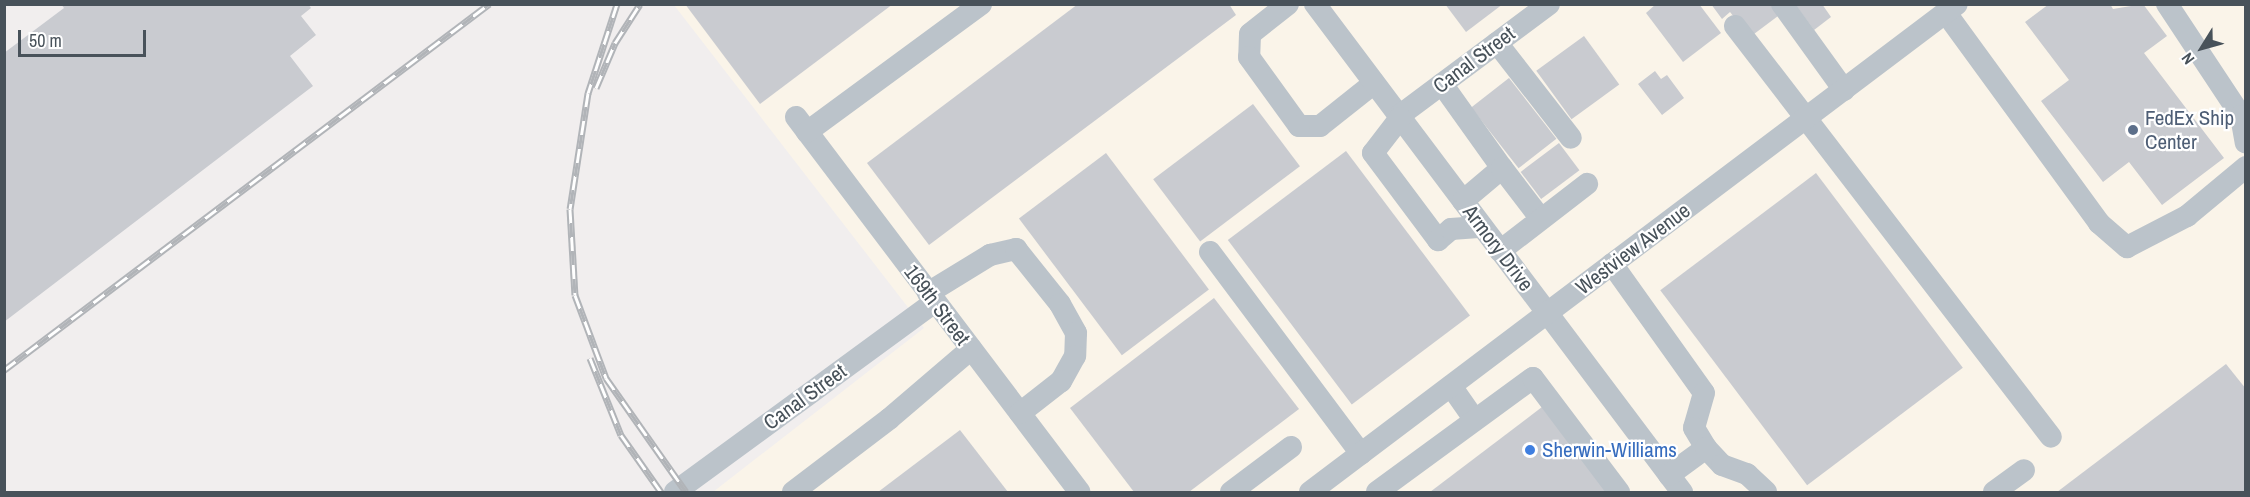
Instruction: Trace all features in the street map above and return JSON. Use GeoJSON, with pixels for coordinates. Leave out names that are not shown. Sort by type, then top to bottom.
{"type":"FeatureCollection","features":[{"type":"Feature","properties":{"kind":"street","name":"169th Street"},"geometry":{"type":"LineString","coordinates":[[981,4],[801,124],[1080,492]]}},
{"type":"Feature","properties":{"kind":"street"},"geometry":{"type":"LineString","coordinates":[[1288,4],[1250,34],[1249,57],[1299,126],[1320,126],[1374,83]]}},
{"type":"Feature","properties":{"kind":"street","name":"Armory Drive"},"geometry":{"type":"LineString","coordinates":[[1315,4],[1675,484]]}},
{"type":"Feature","properties":{"kind":"street","name":"Canal Street"},"geometry":{"type":"LineString","coordinates":[[1482,227],[1451,229],[1438,240],[1373,153],[1399,117],[1549,4]]}},
{"type":"Feature","properties":{"kind":"street"},"geometry":{"type":"LineString","coordinates":[[1782,4],[1844,90]]}},
{"type":"Feature","properties":{"kind":"street"},"geometry":{"type":"LineString","coordinates":[[2167,4],[2241,116],[2246,143]]}},
{"type":"Feature","properties":{"kind":"street"},"geometry":{"type":"LineString","coordinates":[[1951,9],[2099,223],[2127,247],[2187,216],[2246,167]]}},
{"type":"Feature","properties":{"kind":"street","name":"Westview Avenue"},"geometry":{"type":"LineString","coordinates":[[1317,490],[1450,386],[1951,9]]}},
{"type":"Feature","properties":{"kind":"street"},"geometry":{"type":"LineString","coordinates":[[1735,26],[2051,437]]}},
{"type":"Feature","properties":{"kind":"street"},"geometry":{"type":"LineString","coordinates":[[1497,43],[1571,138]]}},
{"type":"Feature","properties":{"kind":"street"},"geometry":{"type":"LineString","coordinates":[[1442,84],[1541,219]]}},
{"type":"Feature","properties":{"kind":"street"},"geometry":{"type":"LineString","coordinates":[[1462,201],[1502,168]]}},
{"type":"Feature","properties":{"kind":"street"},"geometry":{"type":"LineString","coordinates":[[1500,251],[1587,183]]}},
{"type":"Feature","properties":{"kind":"street","name":"Canal Street"},"geometry":{"type":"LineString","coordinates":[[675,492],[931,297],[990,255],[1016,249],[1060,304],[1076,333],[1074,356],[1061,381],[1020,414]]}},
{"type":"Feature","properties":{"kind":"street"},"geometry":{"type":"LineString","coordinates":[[1210,252],[1361,454]]}},
{"type":"Feature","properties":{"kind":"street"},"geometry":{"type":"LineString","coordinates":[[1612,264],[1704,393],[1694,428],[1706,448],[1722,465],[1747,474],[1766,492]]}},
{"type":"Feature","properties":{"kind":"street"},"geometry":{"type":"LineString","coordinates":[[792,492],[889,419],[970,349]]}},
{"type":"Feature","properties":{"kind":"street"},"geometry":{"type":"LineString","coordinates":[[1377,492],[1533,378],[1619,492]]}},
{"type":"Feature","properties":{"kind":"street"},"geometry":{"type":"LineString","coordinates":[[1450,386],[1474,419]]}},
{"type":"Feature","properties":{"kind":"street"},"geometry":{"type":"LineString","coordinates":[[1231,492],[1291,447]]}},
{"type":"Feature","properties":{"kind":"street"},"geometry":{"type":"LineString","coordinates":[[1675,484],[1706,448]]}},
{"type":"Feature","properties":{"kind":"street"},"geometry":{"type":"LineString","coordinates":[[1995,492],[2024,470]]}},
{"type":"Feature","properties":{"kind":"shaded area"},"geometry":{"type":"Polygon","coordinates":[[[674,5],[2245,5],[2245,492],[713,492],[924,328],[674,5]]]}},
{"type":"Feature","properties":{"kind":"building"},"geometry":{"type":"Polygon","coordinates":[[[61,4],[308,4],[311,8],[301,16],[316,35],[290,56],[313,86],[4,322],[4,53],[64,8],[61,4]]]}},
{"type":"Feature","properties":{"kind":"building"},"geometry":{"type":"Polygon","coordinates":[[[685,4],[893,4],[760,104],[685,4]]]}},
{"type":"Feature","properties":{"kind":"building"},"geometry":{"type":"Polygon","coordinates":[[[1078,4],[1229,4],[1236,15],[929,245],[867,163],[1078,4]]]}},
{"type":"Feature","properties":{"kind":"building"},"geometry":{"type":"Polygon","coordinates":[[[1445,4],[1503,4],[1466,32],[1445,4]]]}},
{"type":"Feature","properties":{"kind":"building"},"geometry":{"type":"Polygon","coordinates":[[[1656,4],[1699,4],[1721,33],[1683,62],[1646,13],[1656,4]]]}},
{"type":"Feature","properties":{"kind":"building"},"geometry":{"type":"Polygon","coordinates":[[[1711,4],[1776,4],[1782,13],[1750,37],[1730,12],[1722,19],[1711,4]]]}},
{"type":"Feature","properties":{"kind":"building"},"geometry":{"type":"Polygon","coordinates":[[[1795,4],[1822,4],[1831,17],[1814,30],[1795,4]]]}},
{"type":"Feature","properties":{"kind":"building","name":"FedEx Ship Center"},"geometry":{"type":"Polygon","coordinates":[[[2049,4],[2110,4],[2113,9],[2143,4],[2167,36],[2144,53],[2224,158],[2162,205],[2129,162],[2103,182],[2041,101],[2069,80],[2025,22],[2049,4]]]}},
{"type":"Feature","properties":{"kind":"building"},"geometry":{"type":"Polygon","coordinates":[[[1584,36],[1619,85],[1572,119],[1536,71],[1584,36]]]}},
{"type":"Feature","properties":{"kind":"building"},"geometry":{"type":"Polygon","coordinates":[[[1655,71],[1661,79],[1667,75],[1684,98],[1662,115],[1638,84],[1655,71]]]}},
{"type":"Feature","properties":{"kind":"building"},"geometry":{"type":"Polygon","coordinates":[[[1509,78],[1556,139],[1519,168],[1471,108],[1509,78]]]}},
{"type":"Feature","properties":{"kind":"building"},"geometry":{"type":"Polygon","coordinates":[[[1253,104],[1300,166],[1200,242],[1153,179],[1253,104]]]}},
{"type":"Feature","properties":{"kind":"building"},"geometry":{"type":"Polygon","coordinates":[[[1559,143],[1579,170],[1541,199],[1521,172],[1559,143]]]}},
{"type":"Feature","properties":{"kind":"building"},"geometry":{"type":"Polygon","coordinates":[[[1346,151],[1470,316],[1352,405],[1228,240],[1346,151]]]}},
{"type":"Feature","properties":{"kind":"building"},"geometry":{"type":"Polygon","coordinates":[[[1106,153],[1209,290],[1122,355],[1019,219],[1106,153]]]}},
{"type":"Feature","properties":{"kind":"building"},"geometry":{"type":"Polygon","coordinates":[[[1816,173],[1963,368],[1807,485],[1660,290],[1816,173]]]}},
{"type":"Feature","properties":{"kind":"building"},"geometry":{"type":"Polygon","coordinates":[[[1214,298],[1299,409],[1189,492],[1134,492],[1070,408],[1214,298]]]}},
{"type":"Feature","properties":{"kind":"building"},"geometry":{"type":"Polygon","coordinates":[[[2226,364],[2246,389],[2246,492],[2057,492],[2226,364]]]}},
{"type":"Feature","properties":{"kind":"building","name":"Sherwin-Williams"},"geometry":{"type":"Polygon","coordinates":[[[1542,407],[1607,492],[1430,492],[1542,407]]]}},
{"type":"Feature","properties":{"kind":"building"},"geometry":{"type":"Polygon","coordinates":[[[960,430],[1008,492],[878,492],[960,430]]]}},
{"type":"Feature","properties":{"kind":"railway"},"geometry":{"type":"LineString","coordinates":[[4,370],[489,4]]}},
{"type":"Feature","properties":{"kind":"railway"},"geometry":{"type":"LineString","coordinates":[[617,4],[588,93],[570,209],[575,295],[606,378],[686,492]]}},
{"type":"Feature","properties":{"kind":"railway"},"geometry":{"type":"LineString","coordinates":[[596,88],[615,43],[640,4]]}},
{"type":"Feature","properties":{"kind":"railway"},"geometry":{"type":"LineString","coordinates":[[590,358],[621,435],[661,492]]}},
{"type":"Feature","properties":{"kind":"place","name":"FedEx Ship Center"},"geometry":{"type":"Point","coordinates":[2133,130]}},
{"type":"Feature","properties":{"kind":"place","name":"Sherwin-Williams"},"geometry":{"type":"Point","coordinates":[1530,450]}}]}
